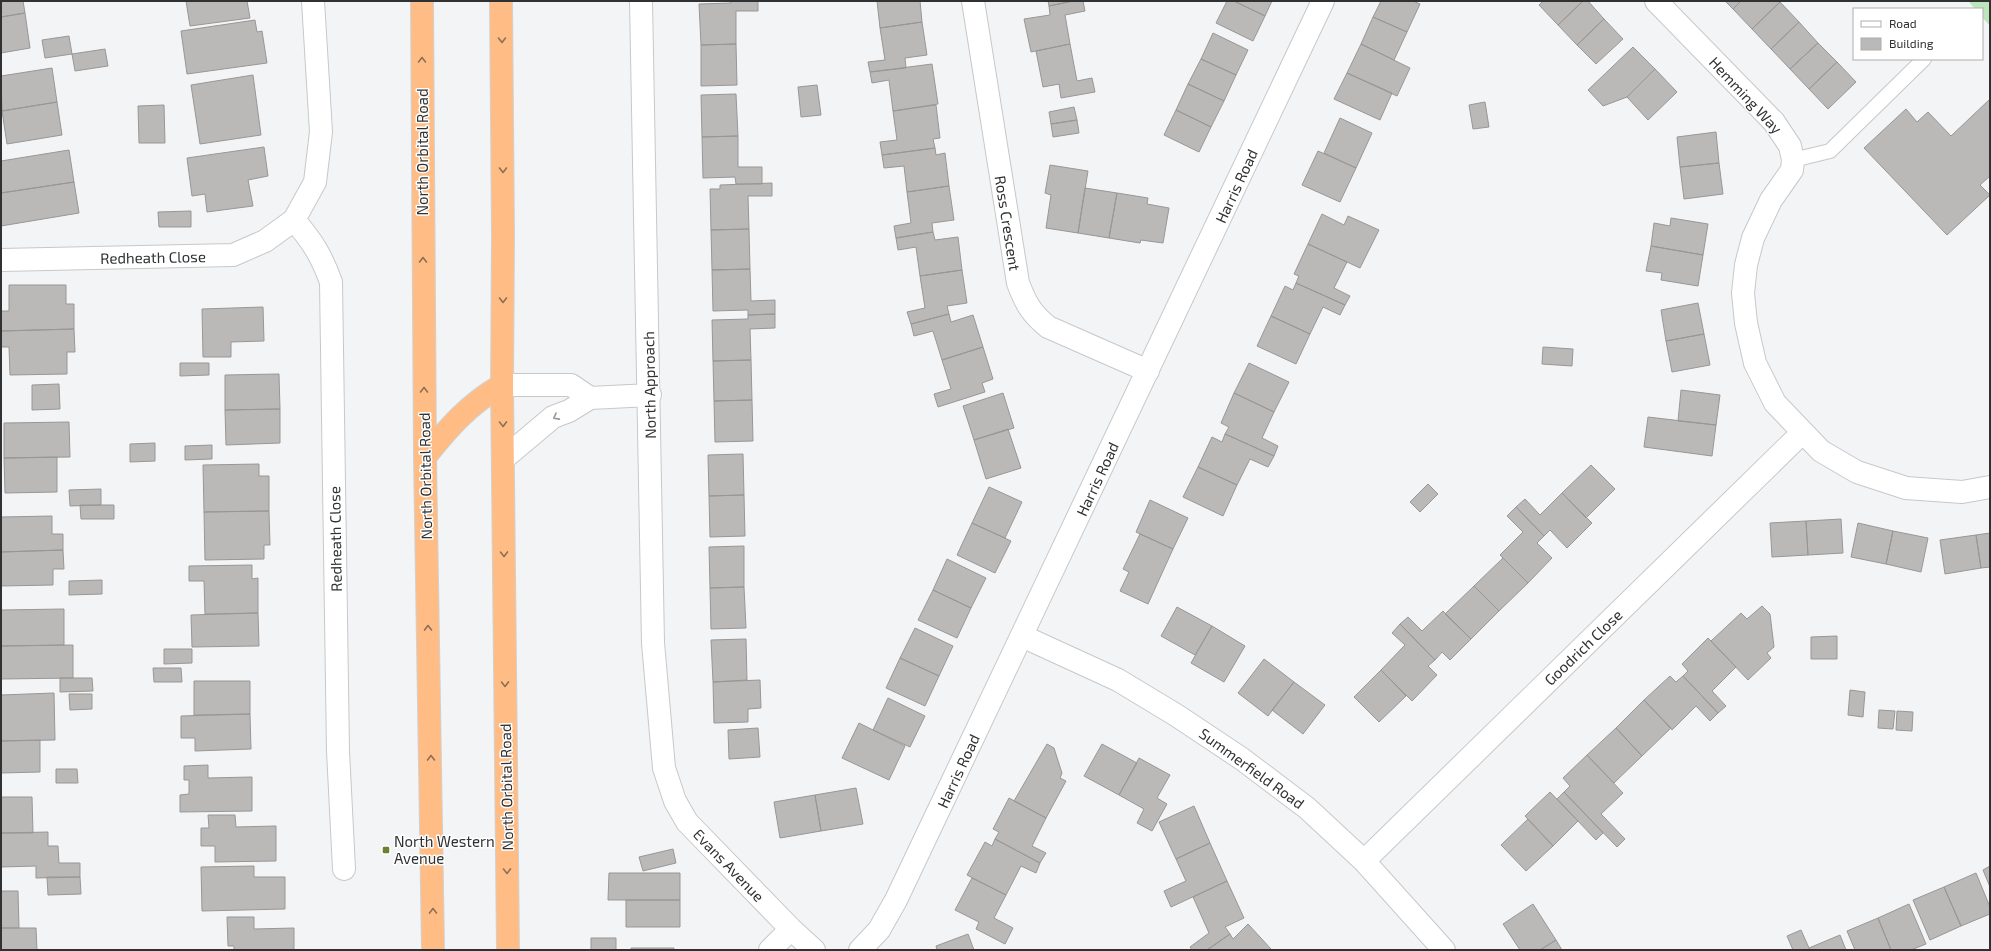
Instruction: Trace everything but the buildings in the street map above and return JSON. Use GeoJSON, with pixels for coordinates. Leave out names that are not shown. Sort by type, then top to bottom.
{"type":"FeatureCollection","features":[{"type":"Feature","properties":{"kind":"highway","name":"North Orbital Road"},"geometry":{"type":"LineString","coordinates":[[422,1],[425,457],[433,950]]}},
{"type":"Feature","properties":{"kind":"highway","name":"North Orbital Road"},"geometry":{"type":"LineString","coordinates":[[501,1],[503,236],[502,385],[508,950]]}},
{"type":"Feature","properties":{"kind":"highway"},"geometry":{"type":"LineString","coordinates":[[425,457],[450,425],[481,397],[502,385]]}},
{"type":"Feature","properties":{"kind":"street","name":"Redheath Close"},"geometry":{"type":"LineString","coordinates":[[1,260],[233,255],[265,242],[294,220],[314,182],[321,132],[313,1]]}},
{"type":"Feature","properties":{"kind":"street","name":"North Approach"},"geometry":{"type":"LineString","coordinates":[[641,1],[654,643],[664,768]]}},
{"type":"Feature","properties":{"kind":"street","name":"Ross Crescent"},"geometry":{"type":"LineString","coordinates":[[973,1],[1018,283],[1027,305],[1035,316],[1048,327],[1148,372]]}},
{"type":"Feature","properties":{"kind":"street","name":"Harris Road"},"geometry":{"type":"LineString","coordinates":[[860,950],[879,930],[896,900],[1323,1]]}},
{"type":"Feature","properties":{"kind":"street","name":"Hemming Way"},"geometry":{"type":"LineString","coordinates":[[1656,1],[1774,122],[1790,146],[1792,160]]}},
{"type":"Feature","properties":{"kind":"street"},"geometry":{"type":"LineString","coordinates":[[1792,160],[1792,170],[1771,200],[1753,238],[1746,265],[1743,293],[1750,343],[1763,382],[1775,403],[1802,433],[1821,451],[1857,472],[1906,488],[1962,492],[1990,487]]}},
{"type":"Feature","properties":{"kind":"street","name":"Redheath Close"},"geometry":{"type":"LineString","coordinates":[[294,220],[312,240],[322,257],[331,282],[338,743],[344,869]]}},
{"type":"Feature","properties":{"kind":"street"},"geometry":{"type":"LineString","coordinates":[[502,385],[571,385],[590,398]]}},
{"type":"Feature","properties":{"kind":"street"},"geometry":{"type":"LineString","coordinates":[[503,459],[554,417],[569,411],[590,398],[650,395]]}},
{"type":"Feature","properties":{"kind":"street","name":"Goodrich Close"},"geometry":{"type":"LineString","coordinates":[[1364,861],[1802,433]]}},
{"type":"Feature","properties":{"kind":"street","name":"Summerfield Road"},"geometry":{"type":"LineString","coordinates":[[1022,636],[1118,680],[1176,715],[1242,759],[1307,808],[1364,861],[1444,950]]}},
{"type":"Feature","properties":{"kind":"street","name":"Evans Avenue"},"geometry":{"type":"LineString","coordinates":[[664,768],[675,801],[687,822],[791,929],[814,950]]}},
{"type":"Feature","properties":{"kind":"street"},"geometry":{"type":"LineString","coordinates":[[770,950],[791,929]]}},
{"type":"Feature","properties":{"kind":"lane"},"geometry":{"type":"LineString","coordinates":[[1792,160],[1830,151],[1923,60]]}},
{"type":"Feature","properties":{"kind":"green space"},"geometry":{"type":"Polygon","coordinates":[[[1968,1],[1990,1],[1990,26],[1983,18],[1983,8],[1974,8],[1968,1]]]}},
{"type":"Feature","properties":{"kind":"place","name":"North Western Avenue"},"geometry":{"type":"Point","coordinates":[386,850]}}]}
